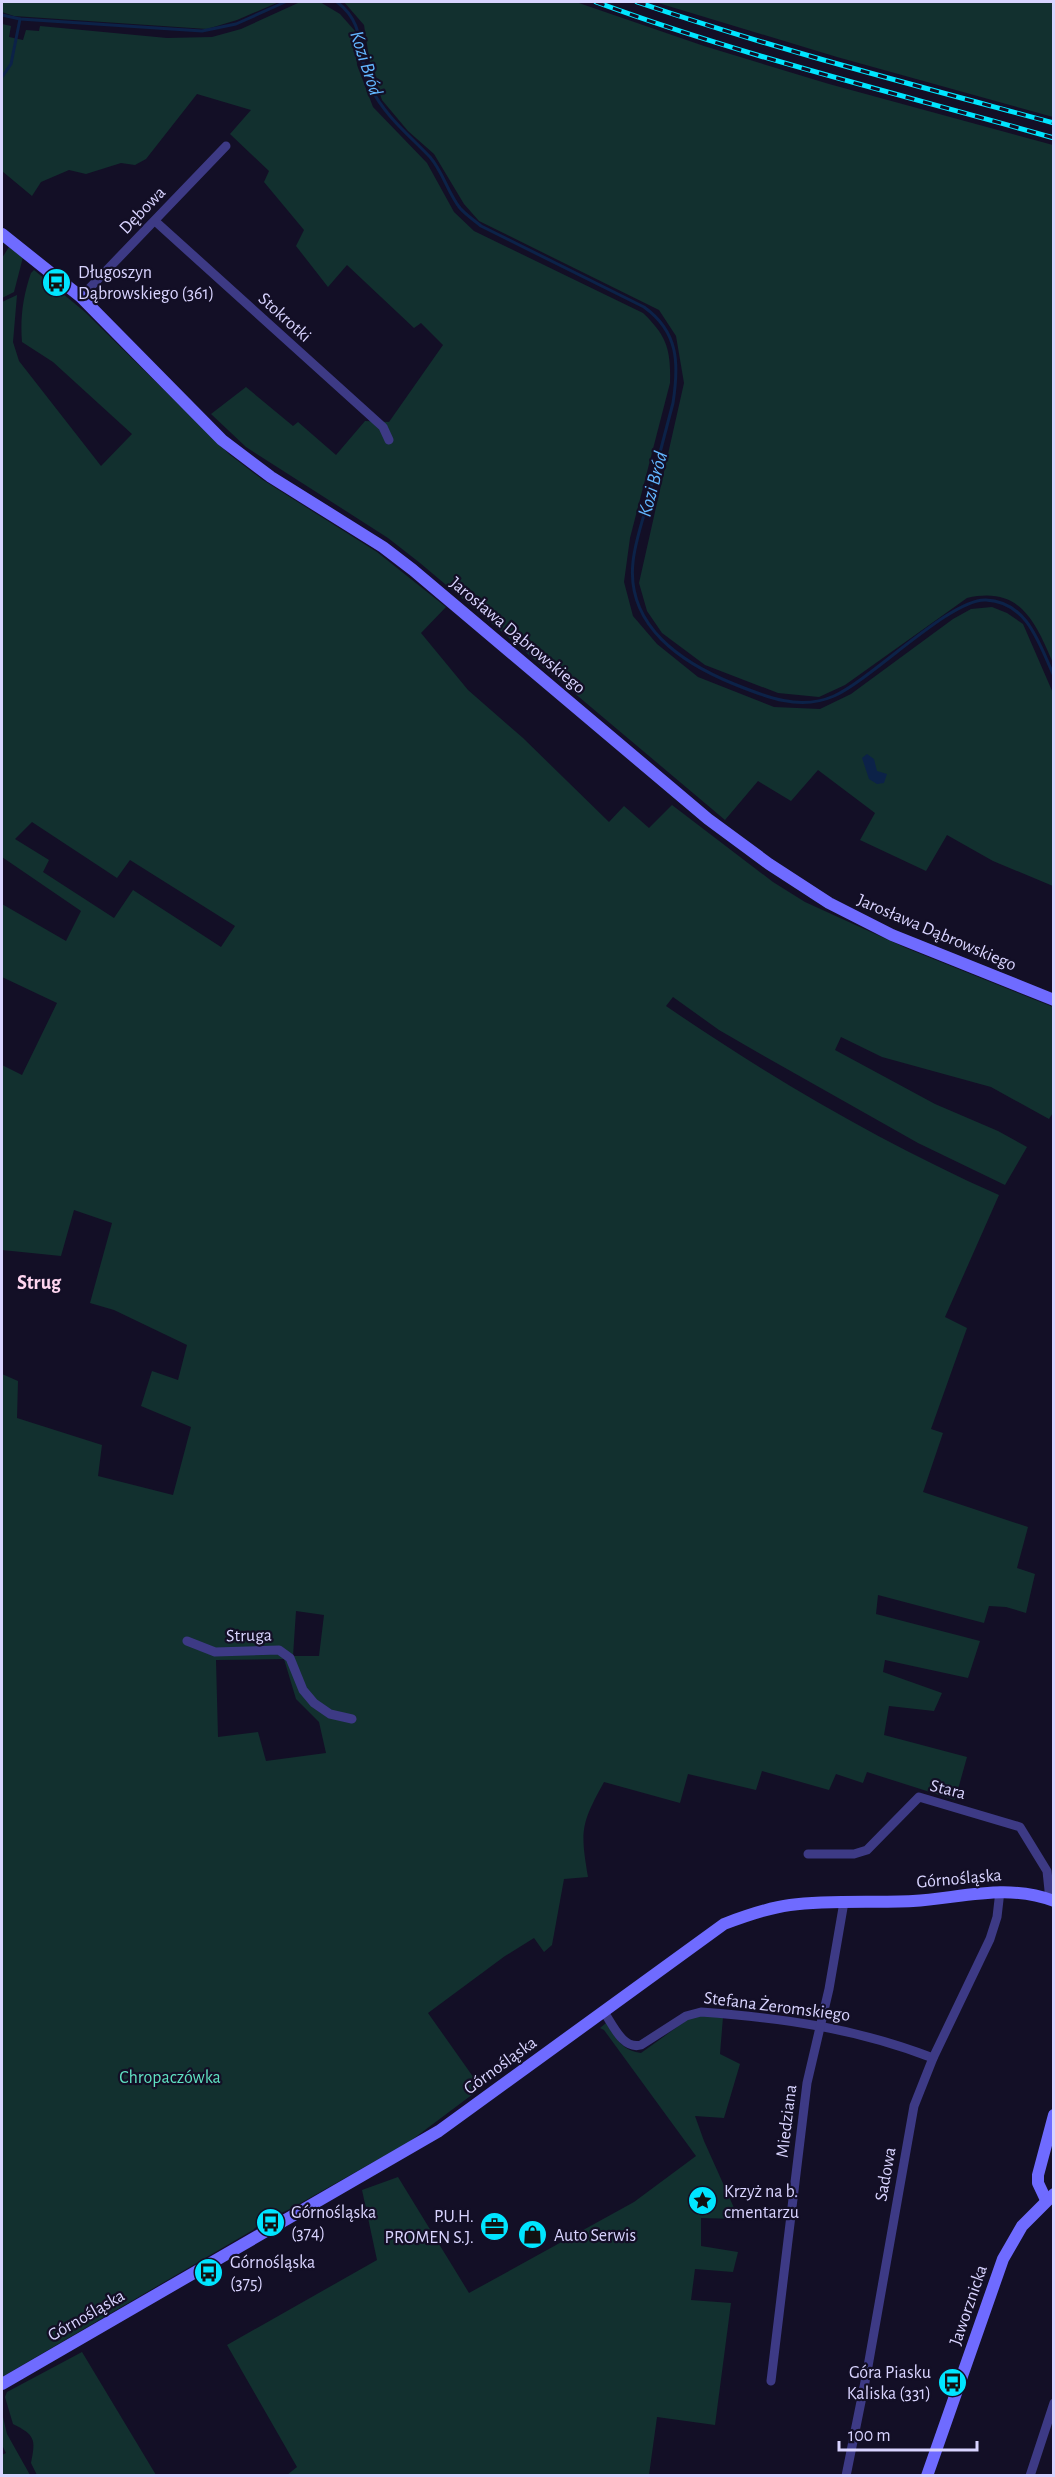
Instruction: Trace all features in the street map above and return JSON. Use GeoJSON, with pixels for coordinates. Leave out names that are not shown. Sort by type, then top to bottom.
{"type":"FeatureCollection","features":[{"type":"Feature","properties":{"kind":"street","name":"Dębowa"},"geometry":{"type":"LineString","coordinates":[[81,297],[226,146]]}},
{"type":"Feature","properties":{"kind":"street","name":"Stokrotki"},"geometry":{"type":"LineString","coordinates":[[155,221],[383,427],[389,440]]}},
{"type":"Feature","properties":{"kind":"street","name":"Jarosława Dąbrowskiego"},"geometry":{"type":"LineString","coordinates":[[2,234],[81,297],[222,440],[271,477],[383,547],[413,570],[738,843],[850,915],[891,935],[1053,1000]]}},
{"type":"Feature","properties":{"kind":"street","name":"Struga"},"geometry":{"type":"LineString","coordinates":[[187,1641],[215,1652],[279,1650],[290,1658],[303,1689],[314,1703],[330,1714],[352,1719]]}},
{"type":"Feature","properties":{"kind":"street","name":"Stara"},"geometry":{"type":"LineString","coordinates":[[808,1854],[854,1854],[867,1850],[920,1797],[1020,1827],[1039,1854],[1047,1871],[1052,1899]]}},
{"type":"Feature","properties":{"kind":"street","name":"Górnośląska"},"geometry":{"type":"LineString","coordinates":[[2,2384],[431,2136],[724,1924],[761,1911],[788,1905],[915,1901],[1000,1891],[1016,1891],[1052,1899]]}},
{"type":"Feature","properties":{"kind":"street","name":"Sadowa"},"geometry":{"type":"LineString","coordinates":[[846,2475],[867,2372],[914,2106],[933,2058],[990,1939],[997,1917],[1000,1891]]}},
{"type":"Feature","properties":{"kind":"street","name":"Miedziana"},"geometry":{"type":"LineString","coordinates":[[771,2382],[807,2084],[829,1989],[844,1902]]}},
{"type":"Feature","properties":{"kind":"street","name":"Stefana Żeromskiego"},"geometry":{"type":"LineString","coordinates":[[604,2012],[627,2044],[634,2047],[641,2045],[692,2013],[744,2015],[820,2025],[893,2043],[933,2058]]}},
{"type":"Feature","properties":{"kind":"street"},"geometry":{"type":"LineString","coordinates":[[1051,2198],[1038,2183],[1038,2175],[1053,2115]]}},
{"type":"Feature","properties":{"kind":"street","name":"Jaworznicka"},"geometry":{"type":"LineString","coordinates":[[927,2475],[1003,2259],[1022,2226],[1051,2198]]}},
{"type":"Feature","properties":{"kind":"street"},"geometry":{"type":"LineString","coordinates":[[1030,2475],[1053,2403]]}},
{"type":"Feature","properties":{"kind":"green space"},"geometry":{"type":"Polygon","coordinates":[[[2,2],[279,2],[237,20],[207,29],[14,16],[2,12],[2,2]]]}},
{"type":"Feature","properties":{"kind":"green space"},"geometry":{"type":"Polygon","coordinates":[[[320,2],[340,14],[355,31],[357,65],[373,107],[427,163],[454,212],[474,231],[643,313],[666,344],[670,361],[670,383],[630,538],[624,582],[633,616],[657,644],[698,677],[774,707],[820,709],[851,694],[953,619],[971,609],[992,607],[1007,613],[1023,624],[1053,693],[1053,886],[993,861],[947,835],[926,871],[860,840],[875,813],[818,770],[791,801],[758,781],[725,820],[420,563],[388,538],[246,447],[211,414],[246,387],[293,426],[298,422],[336,455],[365,421],[389,422],[443,345],[421,323],[414,328],[347,265],[328,287],[296,246],[304,230],[264,182],[269,171],[230,134],[251,110],[197,94],[146,159],[135,165],[121,163],[86,174],[69,170],[41,182],[32,196],[2,171],[2,24],[11,26],[9,37],[23,40],[26,30],[39,31],[40,26],[167,38],[212,37],[241,29],[298,3],[320,2]]]}},
{"type":"Feature","properties":{"kind":"green space"},"geometry":{"type":"Polygon","coordinates":[[[344,2],[576,2],[704,46],[829,84],[1053,145],[1053,663],[1032,621],[1013,602],[1000,597],[967,598],[845,685],[819,697],[778,693],[705,665],[662,633],[647,611],[639,583],[684,383],[676,336],[659,310],[479,221],[464,204],[434,154],[408,131],[382,100],[370,64],[364,25],[344,2]]]}},
{"type":"Feature","properties":{"kind":"green space"},"geometry":{"type":"Polygon","coordinates":[[[655,2],[1053,2],[1053,117],[837,57],[655,2]]]}},
{"type":"Feature","properties":{"kind":"green space"},"geometry":{"type":"Polygon","coordinates":[[[9,247],[23,257],[14,292],[2,298],[2,258],[9,247]]]}},
{"type":"Feature","properties":{"kind":"green space","name":"Chropaczówka"},"geometry":{"type":"Polygon","coordinates":[[[34,270],[85,312],[229,454],[263,480],[377,552],[446,607],[421,633],[468,690],[523,738],[609,822],[624,806],[649,828],[672,805],[773,882],[805,902],[906,948],[1053,1007],[1054,1111],[1049,1119],[991,1087],[882,1057],[841,1037],[835,1050],[935,1104],[998,1131],[1027,1147],[1005,1185],[918,1143],[764,1056],[719,1030],[673,997],[666,1006],[787,1084],[912,1154],[999,1195],[945,1317],[967,1328],[931,1429],[943,1433],[923,1492],[1028,1527],[1017,1568],[1035,1574],[1026,1613],[1006,1607],[989,1606],[984,1623],[878,1595],[876,1614],[980,1641],[968,1678],[885,1660],[883,1672],[942,1693],[934,1711],[889,1706],[884,1735],[967,1757],[955,1800],[867,1772],[863,1783],[836,1774],[829,1790],[762,1771],[756,1790],[688,1774],[680,1803],[604,1782],[584,1828],[588,1877],[564,1879],[552,1945],[544,1952],[534,1938],[505,1956],[428,2013],[481,2088],[409,2142],[290,2209],[261,2222],[253,2230],[2,2377],[2,1374],[18,1381],[17,1418],[102,1445],[98,1476],[173,1495],[191,1427],[141,1406],[152,1371],[178,1380],[187,1345],[114,1310],[90,1303],[112,1223],[74,1210],[61,1256],[2,1250],[2,1065],[22,1075],[57,1003],[2,977],[2,904],[66,941],[81,911],[2,857],[2,302],[17,295],[13,342],[19,361],[101,466],[132,434],[53,362],[22,342],[23,307],[31,273],[34,270]],[[32,822],[15,839],[49,860],[43,872],[114,918],[133,890],[221,947],[235,926],[130,860],[117,878],[32,822]],[[296,1611],[293,1656],[319,1656],[324,1615],[296,1611]],[[284,1659],[216,1660],[218,1737],[258,1732],[266,1761],[326,1753],[319,1722],[296,1699],[284,1659]]]}},
{"type":"Feature","properties":{"kind":"green space"},"geometry":{"type":"Polygon","coordinates":[[[699,2015],[723,2017],[720,2054],[740,2064],[724,2118],[695,2116],[739,2219],[701,2218],[701,2246],[738,2252],[733,2272],[695,2269],[691,2300],[731,2303],[715,2425],[657,2417],[649,2475],[287,2475],[297,2467],[227,2345],[377,2260],[362,2190],[398,2177],[469,2293],[634,2202],[696,2156],[604,2030],[600,2028],[606,2023],[624,2047],[641,2053],[691,2017],[699,2015]]]}},
{"type":"Feature","properties":{"kind":"green space"},"geometry":{"type":"Polygon","coordinates":[[[82,2352],[156,2475],[37,2475],[31,2463],[32,2439],[26,2431],[13,2424],[5,2397],[7,2392],[82,2352]]]}},
{"type":"Feature","properties":{"kind":"green space"},"geometry":{"type":"Polygon","coordinates":[[[2,2413],[7,2434],[30,2475],[2,2475],[2,2455],[6,2453],[2,2445],[2,2413]]]}},
{"type":"Feature","properties":{"kind":"water"},"geometry":{"type":"Polygon","coordinates":[[[867,754],[874,759],[877,771],[887,774],[884,783],[877,784],[869,779],[862,758],[867,754]]]}},
{"type":"Feature","properties":{"kind":"waterway","name":"Kozi Bród"},"geometry":{"type":"LineString","coordinates":[[2,15],[20,19],[202,31],[236,24],[285,2]]}},
{"type":"Feature","properties":{"kind":"waterway","name":"Kozi Bród"},"geometry":{"type":"LineString","coordinates":[[337,2],[347,11],[358,31],[363,64],[371,88],[390,116],[435,163],[462,211],[481,226],[644,307],[656,317],[670,338],[676,362],[673,403],[633,562],[633,585],[639,605],[648,623],[661,639],[695,665],[734,684],[783,700],[809,702],[834,696],[850,687],[953,612],[971,603],[986,600],[1012,608],[1022,616],[1037,638],[1054,676]]}},
{"type":"Feature","properties":{"kind":"waterway"},"geometry":{"type":"LineString","coordinates":[[2,77],[11,64],[20,19]]}},
{"type":"Feature","properties":{"kind":"railway"},"geometry":{"type":"LineString","coordinates":[[596,2],[766,58],[1054,138]]}},
{"type":"Feature","properties":{"kind":"railway"},"geometry":{"type":"LineString","coordinates":[[637,2],[792,51],[1054,123]]}},
{"type":"Feature","properties":{"kind":"place","name":"Długoszyn Dąbrowskiego (361)"},"geometry":{"type":"Point","coordinates":[57,282]}},
{"type":"Feature","properties":{"kind":"place","name":"Krzyż na b. cmentarzu"},"geometry":{"type":"Point","coordinates":[703,2201]}},
{"type":"Feature","properties":{"kind":"place","name":"Górnośląska (374)"},"geometry":{"type":"Point","coordinates":[270,2222]}},
{"type":"Feature","properties":{"kind":"place","name":"P.U.H. PROMEN S.J."},"geometry":{"type":"Point","coordinates":[495,2226]}},
{"type":"Feature","properties":{"kind":"place","name":"Auto Serwis"},"geometry":{"type":"Point","coordinates":[533,2235]}},
{"type":"Feature","properties":{"kind":"place","name":"Górnośląska (375)"},"geometry":{"type":"Point","coordinates":[209,2272]}},
{"type":"Feature","properties":{"kind":"place","name":"Góra Piasku Kaliska (331)"},"geometry":{"type":"Point","coordinates":[952,2382]}},
{"type":"Feature","properties":{"kind":"district","name":"Strug"},"geometry":{"type":"Point","coordinates":[39,1282]}}]}
